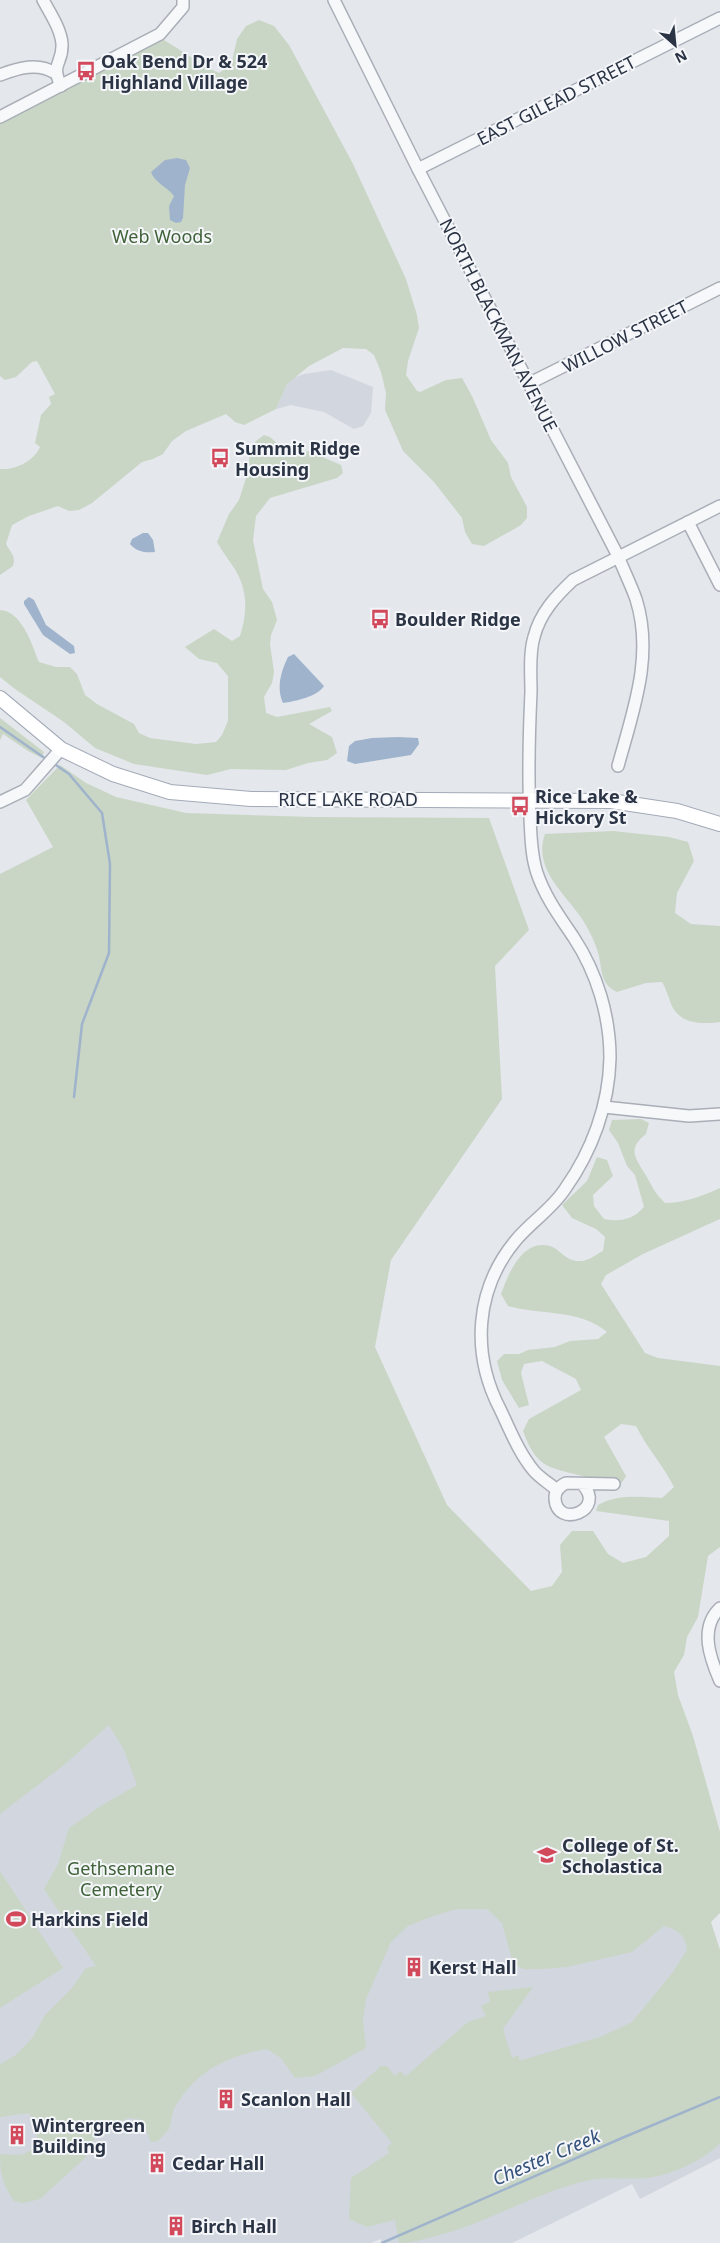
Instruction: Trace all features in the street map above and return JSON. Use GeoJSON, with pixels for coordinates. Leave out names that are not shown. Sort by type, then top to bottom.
{"type":"FeatureCollection","features":[{"type":"Feature","properties":{"kind":"main road","name":"RICE LAKE ROAD"},"geometry":{"type":"LineString","coordinates":[[0,698],[61,749],[113,774],[170,792],[251,799],[529,799],[611,801],[677,810],[720,824]]}},
{"type":"Feature","properties":{"kind":"street"},"geometry":{"type":"LineString","coordinates":[[43,0],[60,34],[61,53],[55,73],[61,86]]}},
{"type":"Feature","properties":{"kind":"street"},"geometry":{"type":"LineString","coordinates":[[0,117],[160,34],[183,7],[183,0]]}},
{"type":"Feature","properties":{"kind":"street","name":"NORTH BLACKMAN AVENUE"},"geometry":{"type":"LineString","coordinates":[[334,0],[418,170],[618,556],[636,600],[642,630],[644,656],[639,690],[618,766]]}},
{"type":"Feature","properties":{"kind":"street","name":"EAST GILEAD STREET"},"geometry":{"type":"LineString","coordinates":[[418,170],[720,18]]}},
{"type":"Feature","properties":{"kind":"street"},"geometry":{"type":"LineString","coordinates":[[0,75],[18,69],[39,66],[55,73]]}},
{"type":"Feature","properties":{"kind":"street","name":"WILLOW STREET"},"geometry":{"type":"LineString","coordinates":[[530,384],[720,288]]}},
{"type":"Feature","properties":{"kind":"street"},"geometry":{"type":"LineString","coordinates":[[557,1490],[536,1473],[522,1454],[495,1400],[485,1375],[480,1339],[480,1325],[492,1279],[503,1257],[518,1237],[564,1192],[583,1160],[604,1107],[610,1057],[605,1014],[597,984],[586,958],[552,905],[537,873],[531,848],[529,728],[533,639],[547,608],[574,580],[618,556],[720,506]]}},
{"type":"Feature","properties":{"kind":"street"},"geometry":{"type":"LineString","coordinates":[[688,522],[720,585]]}},
{"type":"Feature","properties":{"kind":"street"},"geometry":{"type":"LineString","coordinates":[[0,802],[25,790],[61,749]]}},
{"type":"Feature","properties":{"kind":"street"},"geometry":{"type":"LineString","coordinates":[[604,1107],[689,1116],[720,1114]]}},
{"type":"Feature","properties":{"kind":"street"},"geometry":{"type":"LineString","coordinates":[[582,1484],[586,1488],[589,1499],[585,1509],[575,1515],[570,1515],[560,1510],[555,1500],[557,1490],[571,1481],[582,1484],[614,1484]]}},
{"type":"Feature","properties":{"kind":"street"},"geometry":{"type":"LineString","coordinates":[[720,1608],[713,1614],[707,1633],[710,1659],[720,1681]]}},
{"type":"Feature","properties":{"kind":"shaded area"},"geometry":{"type":"Polygon","coordinates":[[[331,370],[373,387],[371,413],[363,426],[354,429],[324,412],[291,405],[276,409],[287,384],[293,378],[304,374],[331,370]]]}},
{"type":"Feature","properties":{"kind":"shaded area","name":"College of St. Scholastica"},"geometry":{"type":"Polygon","coordinates":[[[0,1451],[349,1980],[603,1730],[720,1965],[720,2158],[640,2199],[632,2184],[512,2243],[382,2243],[380,2239],[371,2243],[0,2243],[0,1451]]]}},
{"type":"Feature","properties":{"kind":"green space","name":"Web Woods"},"geometry":{"type":"Polygon","coordinates":[[[259,20],[274,26],[289,45],[353,164],[406,279],[419,328],[408,361],[406,375],[417,391],[420,392],[446,380],[462,378],[491,440],[508,463],[511,477],[527,507],[527,518],[521,525],[484,546],[472,544],[465,532],[462,518],[434,482],[403,451],[385,410],[386,393],[381,372],[374,355],[366,349],[343,348],[309,366],[287,384],[276,409],[244,425],[235,422],[226,414],[186,431],[172,441],[163,454],[142,462],[92,503],[79,510],[69,511],[58,506],[29,516],[12,525],[6,544],[11,552],[14,563],[13,566],[0,575],[0,469],[24,464],[37,452],[40,447],[35,443],[41,415],[51,404],[49,397],[55,394],[37,361],[32,362],[16,377],[5,380],[0,376],[0,124],[162,39],[219,73],[231,65],[237,39],[246,26],[259,20]]]}},
{"type":"Feature","properties":{"kind":"green space"},"geometry":{"type":"Polygon","coordinates":[[[264,435],[270,437],[279,445],[311,452],[341,465],[343,473],[337,478],[270,498],[256,516],[253,540],[263,589],[272,602],[277,620],[271,635],[270,644],[274,672],[272,683],[264,697],[266,713],[277,717],[330,707],[332,711],[309,724],[332,737],[337,753],[327,760],[308,763],[286,770],[231,769],[207,775],[134,764],[95,748],[64,722],[0,677],[0,610],[8,612],[20,622],[39,662],[56,667],[70,667],[77,674],[85,695],[97,704],[134,724],[139,733],[150,738],[196,744],[216,742],[222,735],[228,721],[228,676],[217,663],[199,659],[185,647],[214,629],[232,641],[240,636],[245,608],[244,591],[237,573],[217,542],[229,514],[239,500],[248,472],[250,450],[256,441],[264,435]]]}},
{"type":"Feature","properties":{"kind":"green space"},"geometry":{"type":"Polygon","coordinates":[[[0,718],[44,752],[42,758],[3,734],[0,740],[0,718]]]}},
{"type":"Feature","properties":{"kind":"green space","name":"Gethsemane Cemetery"},"geometry":{"type":"Polygon","coordinates":[[[60,765],[86,783],[116,797],[186,813],[314,817],[489,818],[529,930],[495,966],[502,1099],[391,1260],[375,1347],[447,1505],[531,1591],[552,1586],[562,1572],[560,1545],[572,1531],[593,1531],[608,1554],[623,1563],[646,1557],[669,1536],[669,1521],[596,1511],[598,1505],[621,1498],[662,1498],[674,1487],[636,1426],[621,1424],[604,1437],[626,1476],[619,1487],[605,1486],[588,1478],[546,1465],[534,1453],[523,1431],[529,1419],[581,1390],[576,1379],[542,1361],[524,1364],[521,1373],[529,1405],[519,1408],[502,1380],[497,1361],[504,1354],[519,1354],[528,1350],[555,1347],[570,1341],[598,1339],[607,1332],[596,1325],[572,1316],[508,1306],[501,1294],[512,1268],[524,1253],[532,1247],[540,1245],[550,1246],[567,1258],[576,1261],[587,1260],[603,1251],[605,1237],[596,1229],[572,1218],[562,1205],[587,1181],[597,1157],[607,1160],[613,1176],[593,1195],[594,1206],[604,1219],[626,1219],[635,1215],[644,1207],[635,1175],[627,1166],[618,1143],[609,1130],[612,1120],[641,1119],[649,1123],[646,1134],[636,1144],[636,1158],[654,1189],[665,1203],[686,1200],[720,1188],[720,1219],[643,1254],[606,1275],[601,1284],[645,1353],[658,1358],[720,1366],[720,1547],[708,1556],[698,1617],[687,1637],[684,1655],[674,1672],[678,1695],[693,1736],[720,1832],[720,1913],[711,1922],[720,1950],[720,2143],[696,2161],[676,2171],[655,2177],[608,2178],[567,2186],[474,2224],[422,2240],[409,2242],[399,2243],[395,2220],[367,2227],[349,2219],[351,2178],[389,2153],[387,2147],[392,2143],[351,2093],[381,2066],[387,2066],[395,2076],[400,2071],[406,2076],[468,2022],[486,2016],[481,2006],[490,2002],[488,1992],[533,1987],[503,2029],[512,2058],[519,2055],[519,2061],[600,2037],[632,2022],[673,1972],[687,1950],[683,1937],[673,1929],[664,1926],[632,1952],[567,1967],[523,1969],[513,1963],[502,1923],[487,1909],[457,1909],[408,1926],[391,1942],[366,1999],[363,2021],[366,2048],[315,2076],[295,2078],[281,2058],[267,2049],[226,2061],[203,2075],[183,2094],[175,2107],[169,2129],[158,2141],[151,2142],[142,2120],[129,2118],[109,2126],[96,2136],[85,2158],[40,2199],[23,2203],[14,2201],[7,2189],[2,2174],[0,2154],[25,2154],[33,2148],[37,2134],[29,2113],[0,2117],[0,2064],[16,2055],[33,2037],[45,2015],[72,1988],[86,1968],[96,1966],[44,1889],[58,1864],[69,1828],[99,1807],[137,1785],[124,1750],[109,1725],[64,1765],[0,1814],[0,874],[53,847],[26,800],[60,765]]]}},
{"type":"Feature","properties":{"kind":"green space"},"geometry":{"type":"Polygon","coordinates":[[[613,831],[669,837],[688,842],[694,861],[677,893],[675,913],[691,924],[720,926],[720,1022],[701,1023],[682,1018],[673,1008],[662,982],[646,983],[617,992],[608,986],[605,981],[592,937],[582,919],[549,874],[544,862],[542,848],[545,834],[613,831]]]}},
{"type":"Feature","properties":{"kind":"green space","name":"Harkins Field"},"geometry":{"type":"Polygon","coordinates":[[[0,1871],[63,1968],[0,2008],[0,1871]]]}},
{"type":"Feature","properties":{"kind":"water"},"geometry":{"type":"Polygon","coordinates":[[[177,158],[186,160],[190,168],[185,185],[183,218],[181,222],[176,223],[170,220],[169,206],[174,196],[155,179],[151,172],[165,160],[177,158]]]}},
{"type":"Feature","properties":{"kind":"water"},"geometry":{"type":"Polygon","coordinates":[[[143,533],[148,533],[153,540],[155,552],[141,551],[135,549],[130,544],[132,539],[143,533]]]}},
{"type":"Feature","properties":{"kind":"water"},"geometry":{"type":"Polygon","coordinates":[[[29,597],[34,600],[46,625],[74,646],[75,653],[70,654],[43,635],[24,604],[24,601],[29,597]]]}},
{"type":"Feature","properties":{"kind":"water"},"geometry":{"type":"Polygon","coordinates":[[[294,654],[324,686],[311,696],[283,703],[280,691],[281,674],[288,657],[294,654]]]}},
{"type":"Feature","properties":{"kind":"water"},"geometry":{"type":"Polygon","coordinates":[[[398,737],[418,738],[419,744],[411,755],[355,764],[347,761],[349,746],[355,741],[398,737]]]}},
{"type":"Feature","properties":{"kind":"waterway"},"geometry":{"type":"LineString","coordinates":[[0,727],[46,759]]}},
{"type":"Feature","properties":{"kind":"waterway"},"geometry":{"type":"LineString","coordinates":[[53,763],[69,774],[102,813],[110,864],[109,953],[82,1024],[74,1097]]}},
{"type":"Feature","properties":{"kind":"waterway","name":"Chester Creek"},"geometry":{"type":"LineString","coordinates":[[382,2243],[720,2097]]}},
{"type":"Feature","properties":{"kind":"place","name":"Oak Bend Dr & 524 Highland Village"},"geometry":{"type":"Point","coordinates":[86,71]}},
{"type":"Feature","properties":{"kind":"place","name":"Summit Ridge Housing"},"geometry":{"type":"Point","coordinates":[220,458]}},
{"type":"Feature","properties":{"kind":"place","name":"Boulder Ridge"},"geometry":{"type":"Point","coordinates":[380,619]}},
{"type":"Feature","properties":{"kind":"place","name":"Rice Lake & Hickory St"},"geometry":{"type":"Point","coordinates":[520,806]}},
{"type":"Feature","properties":{"kind":"place","name":"College of St. Scholastica"},"geometry":{"type":"Point","coordinates":[547,1855]}},
{"type":"Feature","properties":{"kind":"place","name":"Harkins Field"},"geometry":{"type":"Point","coordinates":[16,1919]}},
{"type":"Feature","properties":{"kind":"place","name":"Kerst Hall"},"geometry":{"type":"Point","coordinates":[414,1967]}},
{"type":"Feature","properties":{"kind":"place","name":"Scanlon Hall"},"geometry":{"type":"Point","coordinates":[226,2099]}},
{"type":"Feature","properties":{"kind":"place","name":"Wintergreen Building"},"geometry":{"type":"Point","coordinates":[17,2135]}},
{"type":"Feature","properties":{"kind":"place","name":"Cedar Hall"},"geometry":{"type":"Point","coordinates":[157,2163]}},
{"type":"Feature","properties":{"kind":"place","name":"Birch Hall"},"geometry":{"type":"Point","coordinates":[176,2226]}}]}
